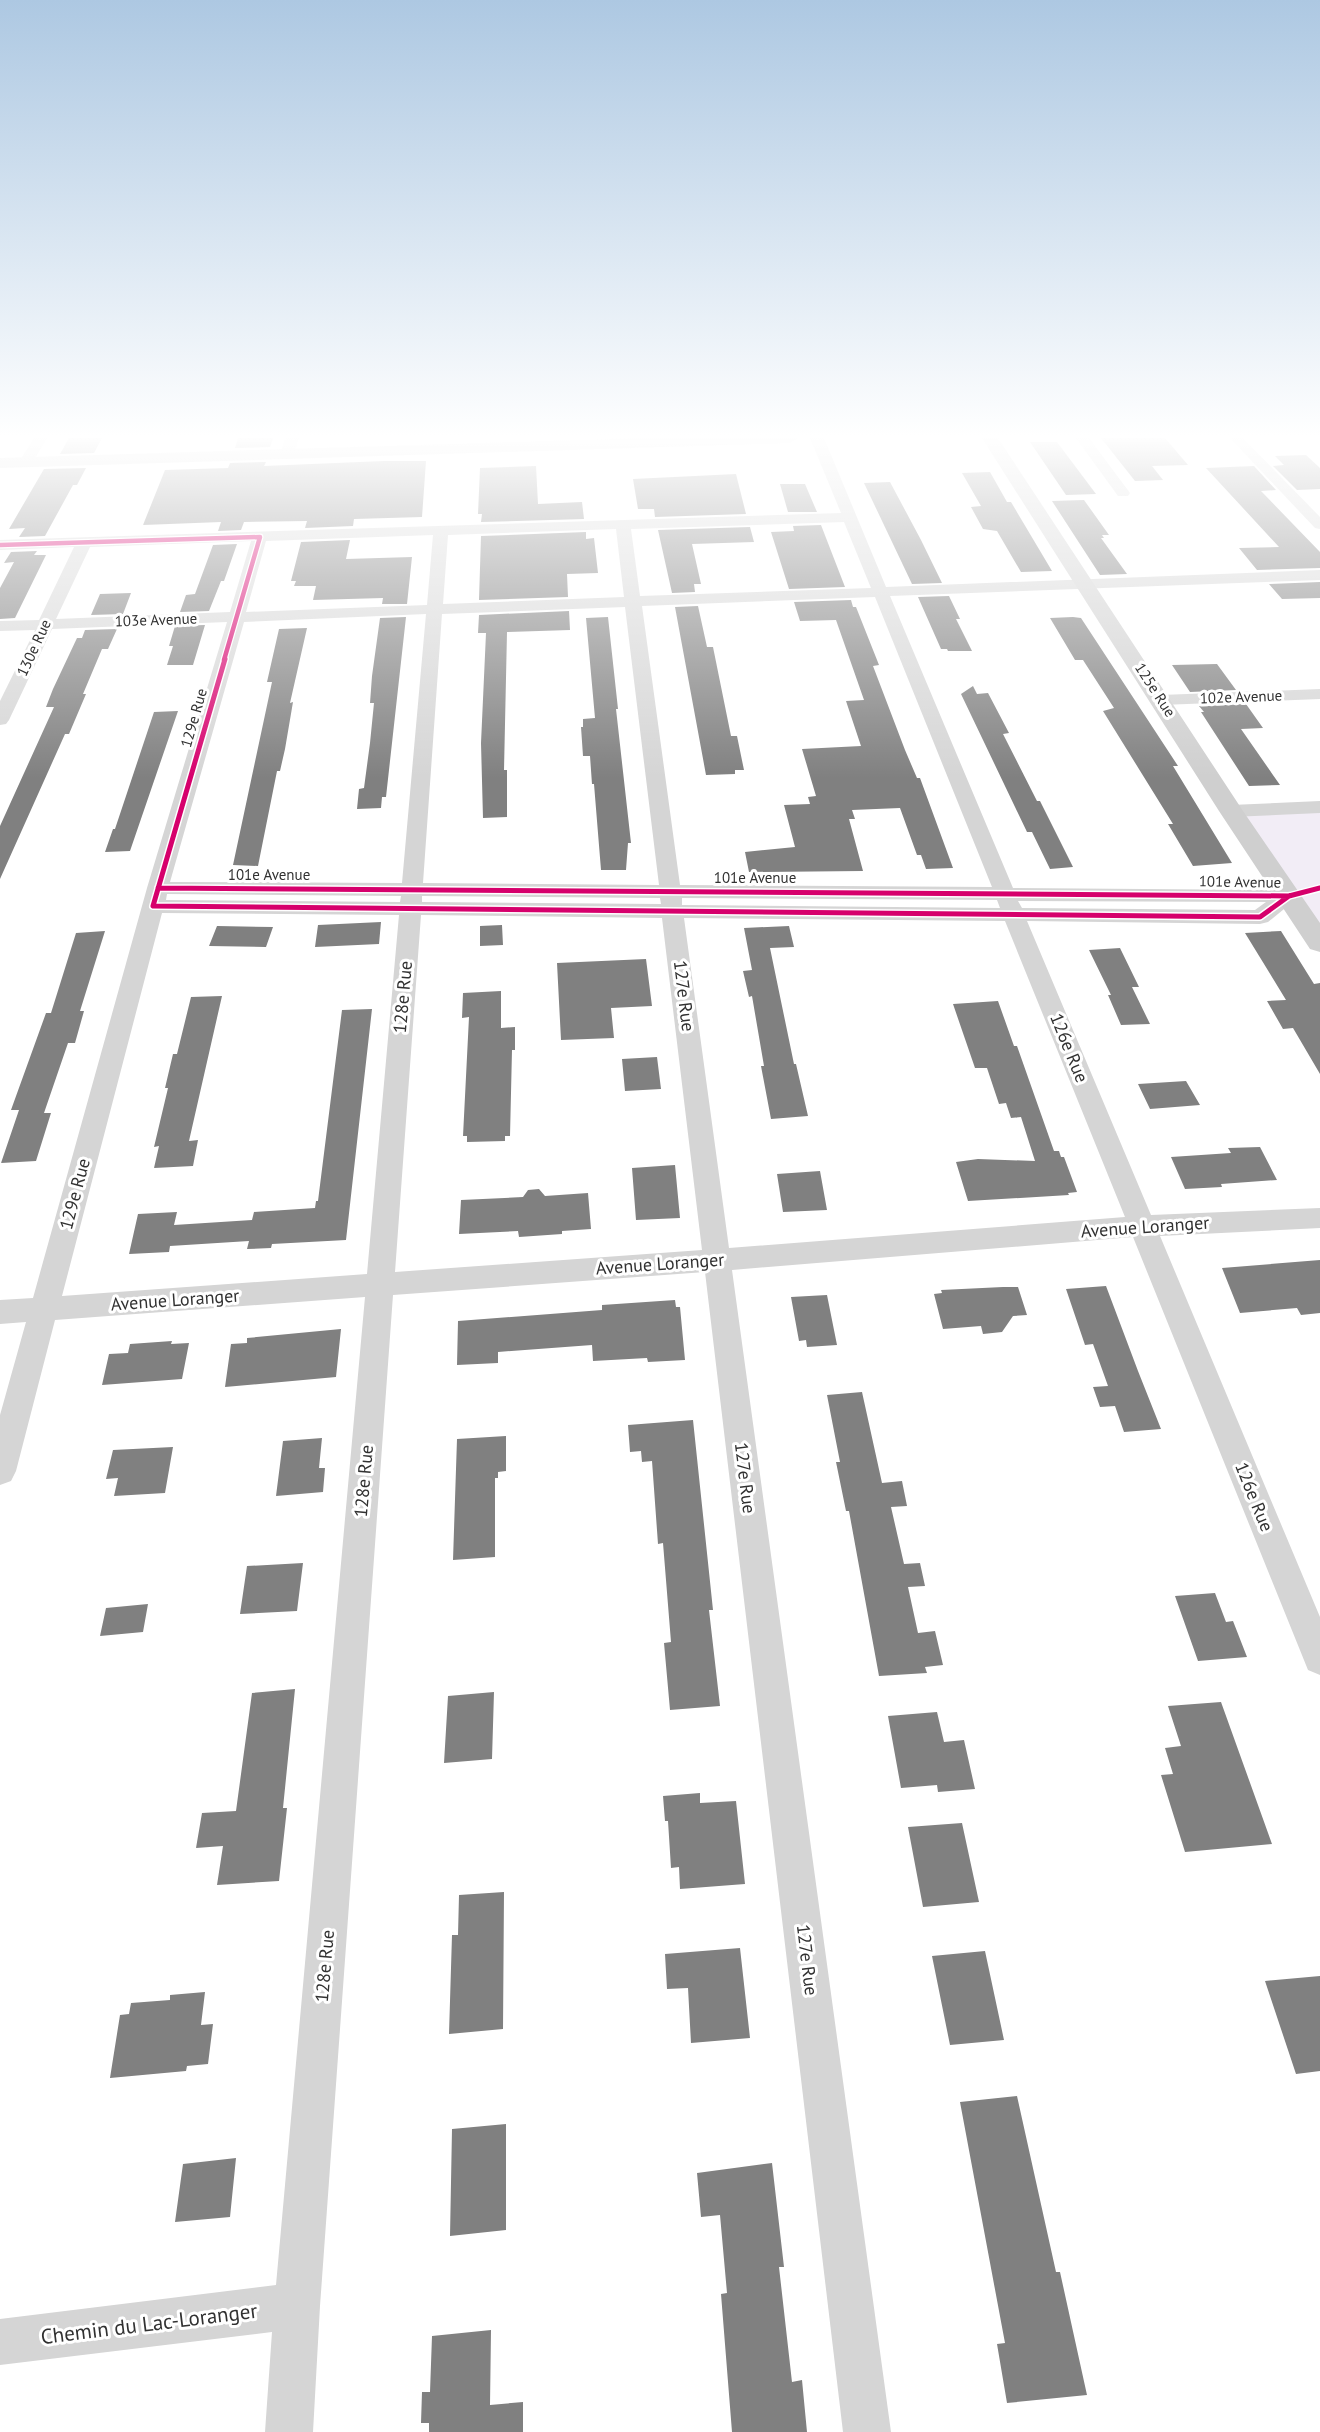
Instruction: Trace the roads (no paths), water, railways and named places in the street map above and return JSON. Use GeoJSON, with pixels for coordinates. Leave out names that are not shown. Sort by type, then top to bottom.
{"type":"FeatureCollection","features":[{"type":"Feature","properties":{"kind":"main road","name":"125e Rue"},"geometry":{"type":"LineString","coordinates":[[1064,551],[1231,811],[1320,943]]}},
{"type":"Feature","properties":{"kind":"street","name":"130e Rue"},"geometry":{"type":"LineString","coordinates":[[0,720],[80,551]]}},
{"type":"Feature","properties":{"kind":"street","name":"129e Rue"},"geometry":{"type":"LineString","coordinates":[[0,1471],[156,897],[256,551]]}},
{"type":"Feature","properties":{"kind":"street","name":"128e Rue"},"geometry":{"type":"LineString","coordinates":[[289,2432],[297,2306],[439,551]]}},
{"type":"Feature","properties":{"kind":"street","name":"127e Rue"},"geometry":{"type":"LineString","coordinates":[[627,551],[867,2432]]}},
{"type":"Feature","properties":{"kind":"street","name":"126e Rue"},"geometry":{"type":"LineString","coordinates":[[863,551],[1320,1658]]}},
{"type":"Feature","properties":{"kind":"street","name":"103e Avenue"},"geometry":{"type":"LineString","coordinates":[[0,626],[1320,575]]}},
{"type":"Feature","properties":{"kind":"street","name":"102e Avenue"},"geometry":{"type":"LineString","coordinates":[[1161,700],[1320,694]]}},
{"type":"Feature","properties":{"kind":"street"},"geometry":{"type":"LineString","coordinates":[[1231,811],[1320,807]]}},
{"type":"Feature","properties":{"kind":"street","name":"101e Avenue"},"geometry":{"type":"LineString","coordinates":[[156,897],[1009,905],[1260,917],[1289,896]]}},
{"type":"Feature","properties":{"kind":"street","name":"Avenue Loranger"},"geometry":{"type":"LineString","coordinates":[[0,1312],[717,1260],[1142,1226],[1320,1218]]}},
{"type":"Feature","properties":{"kind":"street","name":"Chemin du Lac-Loranger"},"geometry":{"type":"LineString","coordinates":[[0,2342],[297,2306]]}}]}
